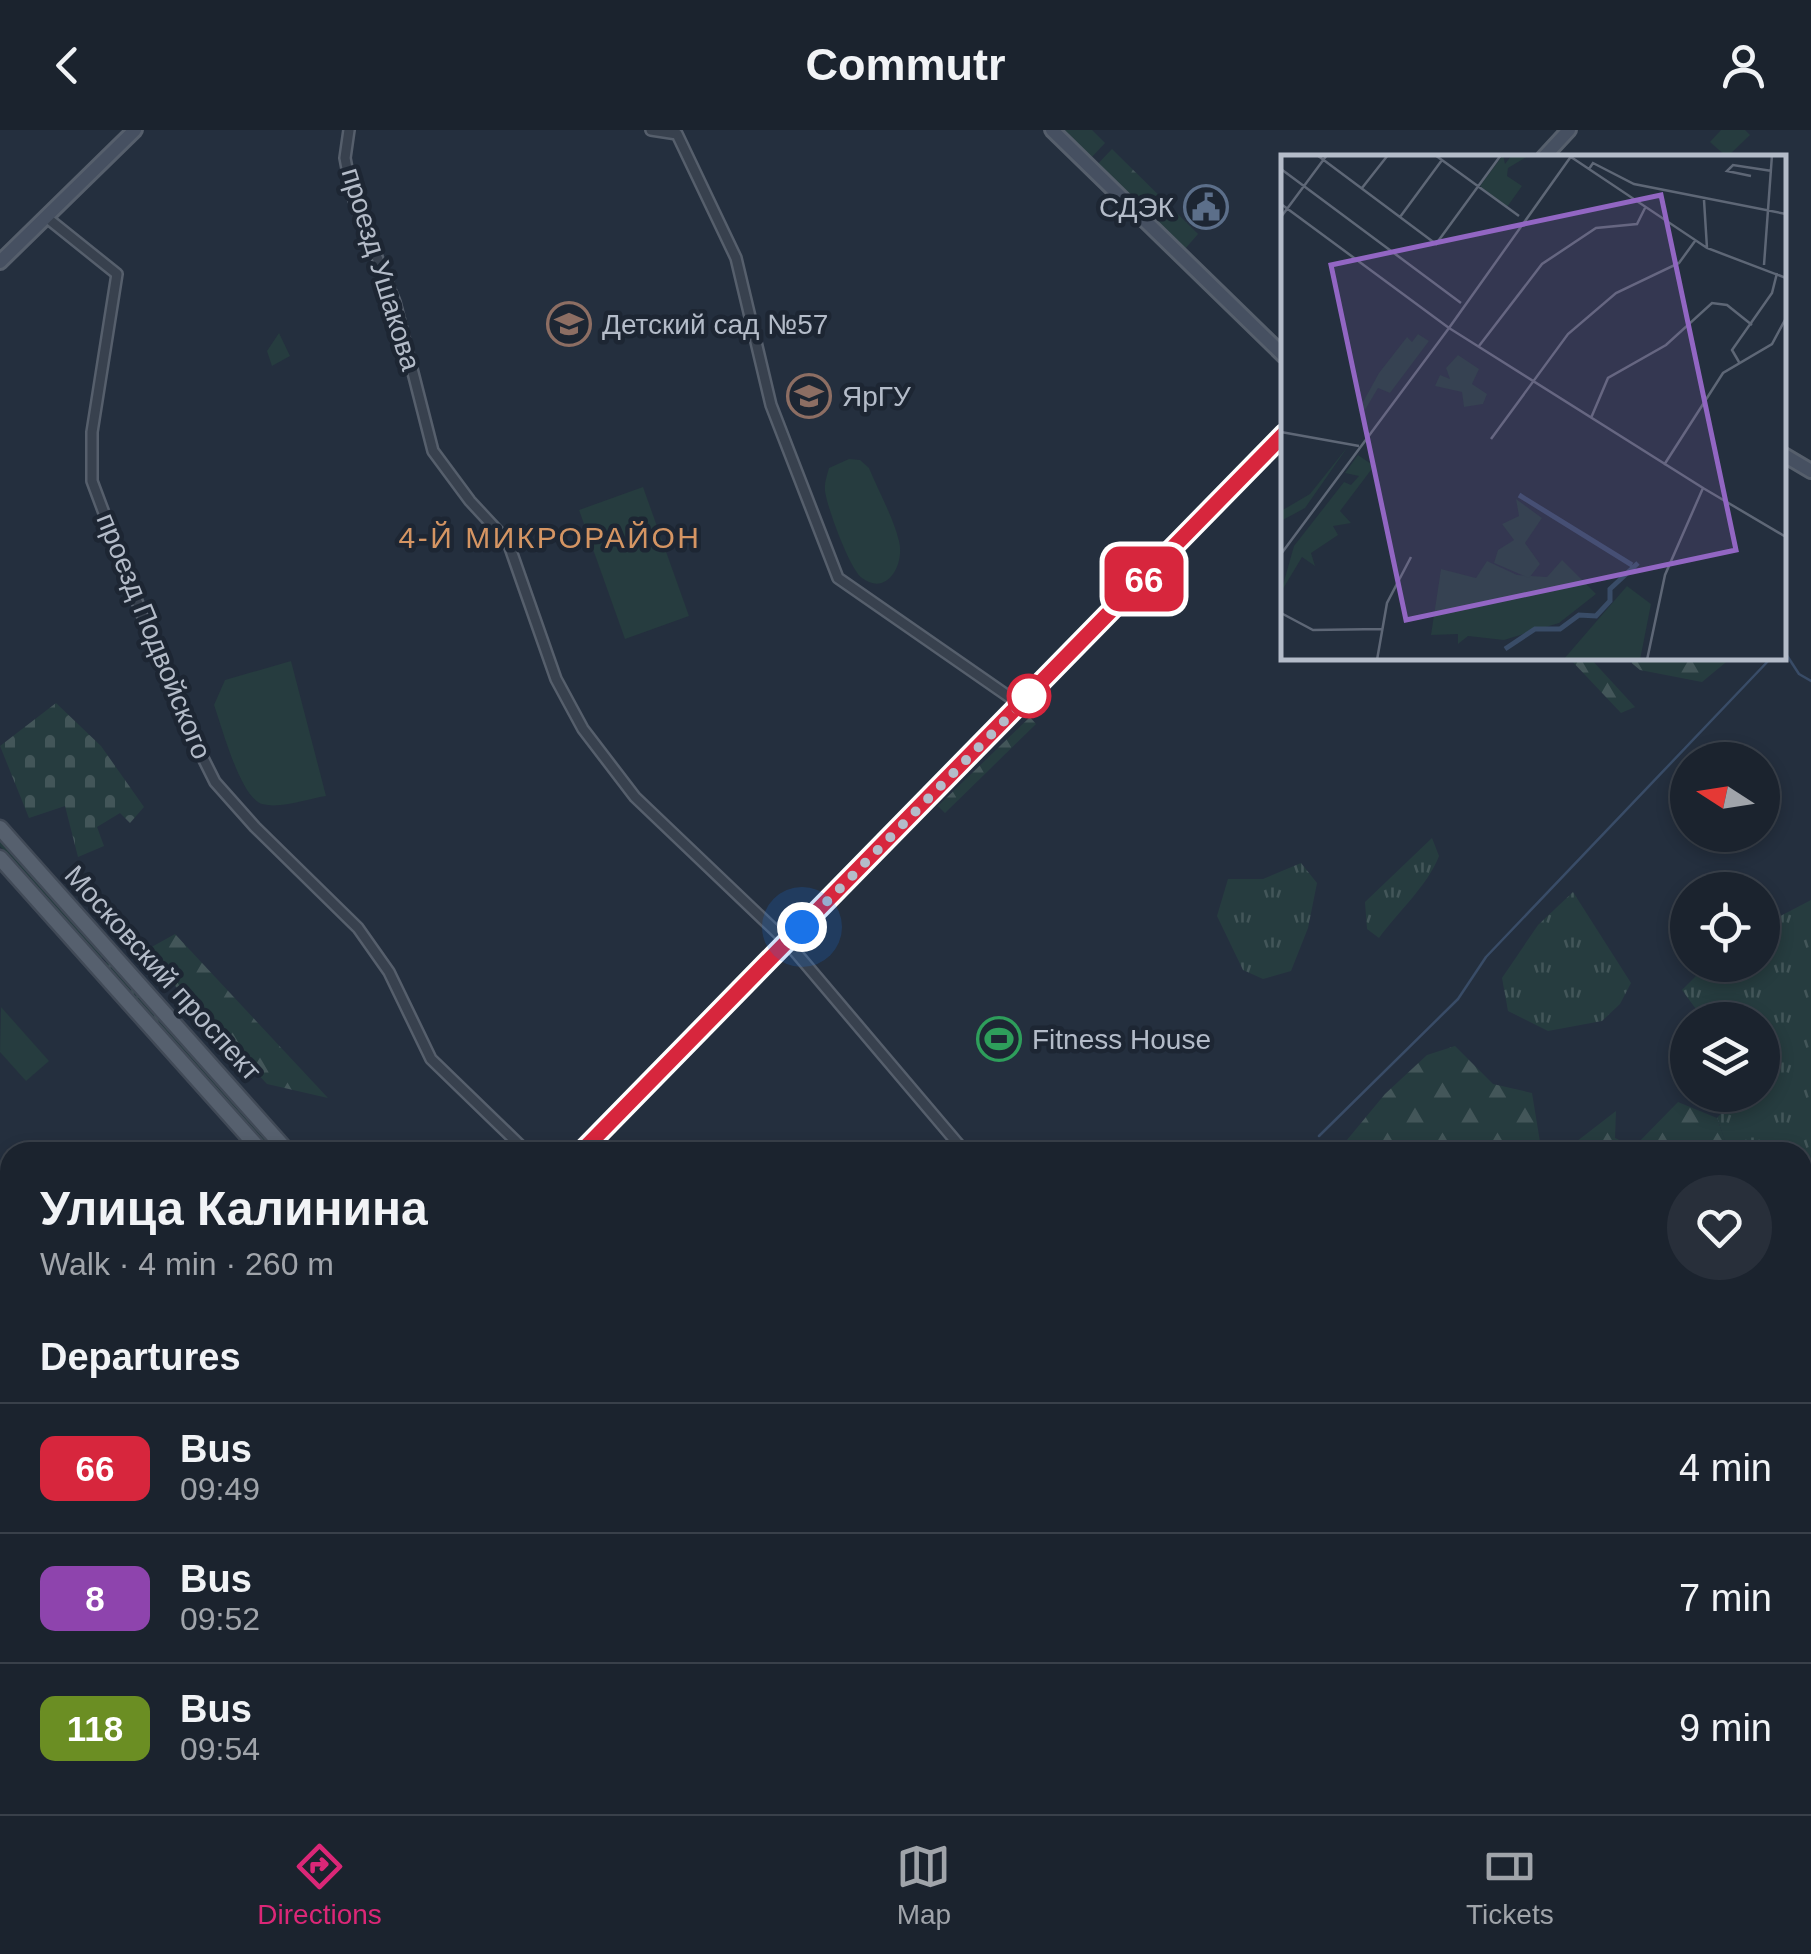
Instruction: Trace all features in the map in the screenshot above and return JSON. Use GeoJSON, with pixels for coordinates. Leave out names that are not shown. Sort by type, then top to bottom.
{"type":"FeatureCollection","features":[{"type":"Feature","properties":{"kind":"main road"},"geometry":{"type":"LineString","coordinates":[[0,262],[136,130]]}},
{"type":"Feature","properties":{"kind":"main road"},"geometry":{"type":"LineString","coordinates":[[1052,130],[1281,353]]}},
{"type":"Feature","properties":{"kind":"main road"},"geometry":{"type":"LineString","coordinates":[[1546,155],[1568,130]]}},
{"type":"Feature","properties":{"kind":"main road"},"geometry":{"type":"LineString","coordinates":[[591,1142],[1281,437]]}},
{"type":"Feature","properties":{"kind":"main road"},"geometry":{"type":"LineString","coordinates":[[1786,456],[1811,472]]}},
{"type":"Feature","properties":{"kind":"main road","name":"Московский проспект"},"geometry":{"type":"LineString","coordinates":[[0,828],[279,1142]]}},
{"type":"Feature","properties":{"kind":"main road","name":"Московский проспект"},"geometry":{"type":"LineString","coordinates":[[0,858],[253,1142]]}},
{"type":"Feature","properties":{"kind":"street","name":"проезд Ушакова"},"geometry":{"type":"LineString","coordinates":[[349,130],[345,158],[352,194],[396,302],[433,451],[470,501],[508,542],[556,679],[583,729],[635,797],[786,942],[956,1142]]}},
{"type":"Feature","properties":{"kind":"street"},"geometry":{"type":"LineString","coordinates":[[650,130],[676,134],[736,258],[772,405],[838,578],[1020,705]]}},
{"type":"Feature","properties":{"kind":"street","name":"проезд Подвойского"},"geometry":{"type":"LineString","coordinates":[[46,218],[116,274],[92,432],[92,481],[188,731],[215,782],[358,928],[389,972],[431,1060],[517,1142]]}},
{"type":"Feature","properties":{"kind":"green space"},"geometry":{"type":"Polygon","coordinates":[[[1058,130],[1092,130],[1105,143],[1088,161],[1058,130]]]}},
{"type":"Feature","properties":{"kind":"green space"},"geometry":{"type":"Polygon","coordinates":[[[1721,130],[1745,130],[1750,135],[1729,155],[1710,142],[1721,130]]]}},
{"type":"Feature","properties":{"kind":"green space"},"geometry":{"type":"Polygon","coordinates":[[[1112,149],[1198,234],[1184,250],[1095,167],[1112,149]]]}},
{"type":"Feature","properties":{"kind":"green space"},"geometry":{"type":"Polygon","coordinates":[[[279,333],[290,356],[272,366],[267,351],[279,333]]]}},
{"type":"Feature","properties":{"kind":"green space"},"geometry":{"type":"Polygon","coordinates":[[[849,459],[860,460],[869,468],[899,541],[897,568],[879,583],[871,583],[857,573],[827,499],[829,468],[849,459]]]}},
{"type":"Feature","properties":{"kind":"green space"},"geometry":{"type":"Polygon","coordinates":[[[643,487],[689,616],[625,639],[579,510],[643,487]]]}},
{"type":"Feature","properties":{"kind":"green space"},"geometry":{"type":"Polygon","coordinates":[[[1571,660],[1592,660],[1635,707],[1621,713],[1571,660]]]}},
{"type":"Feature","properties":{"kind":"green space"},"geometry":{"type":"Polygon","coordinates":[[[1628,660],[1729,660],[1702,682],[1640,670],[1628,660]]]}},
{"type":"Feature","properties":{"kind":"green space"},"geometry":{"type":"Polygon","coordinates":[[[291,661],[326,796],[262,804],[246,789],[239,775],[214,705],[225,680],[291,661]]]}},
{"type":"Feature","properties":{"kind":"green space"},"geometry":{"type":"Polygon","coordinates":[[[56,703],[101,746],[144,807],[130,823],[120,813],[97,827],[104,846],[78,857],[65,806],[29,818],[0,746],[56,703]]]}},
{"type":"Feature","properties":{"kind":"green space"},"geometry":{"type":"Polygon","coordinates":[[[1030,717],[1036,724],[945,813],[938,806],[1030,717]]]}},
{"type":"Feature","properties":{"kind":"green space"},"geometry":{"type":"Polygon","coordinates":[[[1432,838],[1439,856],[1434,867],[1379,938],[1367,929],[1365,902],[1432,838]]]}},
{"type":"Feature","properties":{"kind":"green space"},"geometry":{"type":"Polygon","coordinates":[[[0,839],[104,956],[100,959],[0,846],[0,839]]]}},
{"type":"Feature","properties":{"kind":"green space"},"geometry":{"type":"Polygon","coordinates":[[[1301,863],[1317,883],[1308,928],[1291,971],[1263,979],[1243,970],[1217,916],[1228,879],[1263,879],[1301,863]]]}},
{"type":"Feature","properties":{"kind":"green space"},"geometry":{"type":"Polygon","coordinates":[[[1573,892],[1631,983],[1620,1004],[1602,1021],[1548,1031],[1508,1011],[1502,978],[1538,925],[1573,892]]]}},
{"type":"Feature","properties":{"kind":"green space"},"geometry":{"type":"Polygon","coordinates":[[[1811,900],[1811,1142],[1725,1142],[1717,1118],[1722,1112],[1780,1112],[1780,1002],[1691,1002],[1682,990],[1690,982],[1780,982],[1780,916],[1811,900]]]}},
{"type":"Feature","properties":{"kind":"green space"},"geometry":{"type":"Polygon","coordinates":[[[175,934],[328,1098],[267,1084],[149,958],[148,949],[175,934]]]}},
{"type":"Feature","properties":{"kind":"green space"},"geometry":{"type":"Polygon","coordinates":[[[108,961],[270,1142],[263,1142],[104,964],[108,961]]]}},
{"type":"Feature","properties":{"kind":"green space"},"geometry":{"type":"Polygon","coordinates":[[[1,1007],[49,1061],[26,1081],[0,1052],[1,1007]]]}},
{"type":"Feature","properties":{"kind":"green space"},"geometry":{"type":"Polygon","coordinates":[[[1455,1046],[1493,1084],[1532,1093],[1540,1142],[1345,1142],[1385,1094],[1427,1055],[1455,1046]]]}},
{"type":"Feature","properties":{"kind":"green space"},"geometry":{"type":"Polygon","coordinates":[[[1670,1110],[1702,1112],[1717,1118],[1725,1142],[1639,1142],[1670,1110]]]}},
{"type":"Feature","properties":{"kind":"green space"},"geometry":{"type":"Polygon","coordinates":[[[1616,1111],[1615,1138],[1623,1142],[1576,1142],[1616,1111]]]}},
{"type":"Feature","properties":{"kind":"waterway"},"geometry":{"type":"LineString","coordinates":[[1786,654],[1799,674],[1811,681]]}},
{"type":"Feature","properties":{"kind":"waterway"},"geometry":{"type":"LineString","coordinates":[[1319,1136],[1458,999],[1486,957],[1769,660]]}},
{"type":"Feature","properties":{"kind":"bus line","name":"66"},"geometry":{"type":"LineString","coordinates":[[591,1142],[1281,437]]}},
{"type":"Feature","properties":{"kind":"place","name":"СДЭК"},"geometry":{"type":"Point","coordinates":[1206,207]}},
{"type":"Feature","properties":{"kind":"place","name":"Детский сад №57"},"geometry":{"type":"Point","coordinates":[569,324]}},
{"type":"Feature","properties":{"kind":"place","name":"ЯрГУ"},"geometry":{"type":"Point","coordinates":[809,396]}},
{"type":"Feature","properties":{"kind":"place","name":"Fitness House"},"geometry":{"type":"Point","coordinates":[999,1039]}},
{"type":"Feature","properties":{"kind":"district","name":"4-Й МИКРОРАЙОН"},"geometry":{"type":"Point","coordinates":[550,537]}},
{"type":"Feature","properties":{"kind":"route"},"geometry":{"type":"LineString","coordinates":[[802,927],[1029,696]]}}]}
